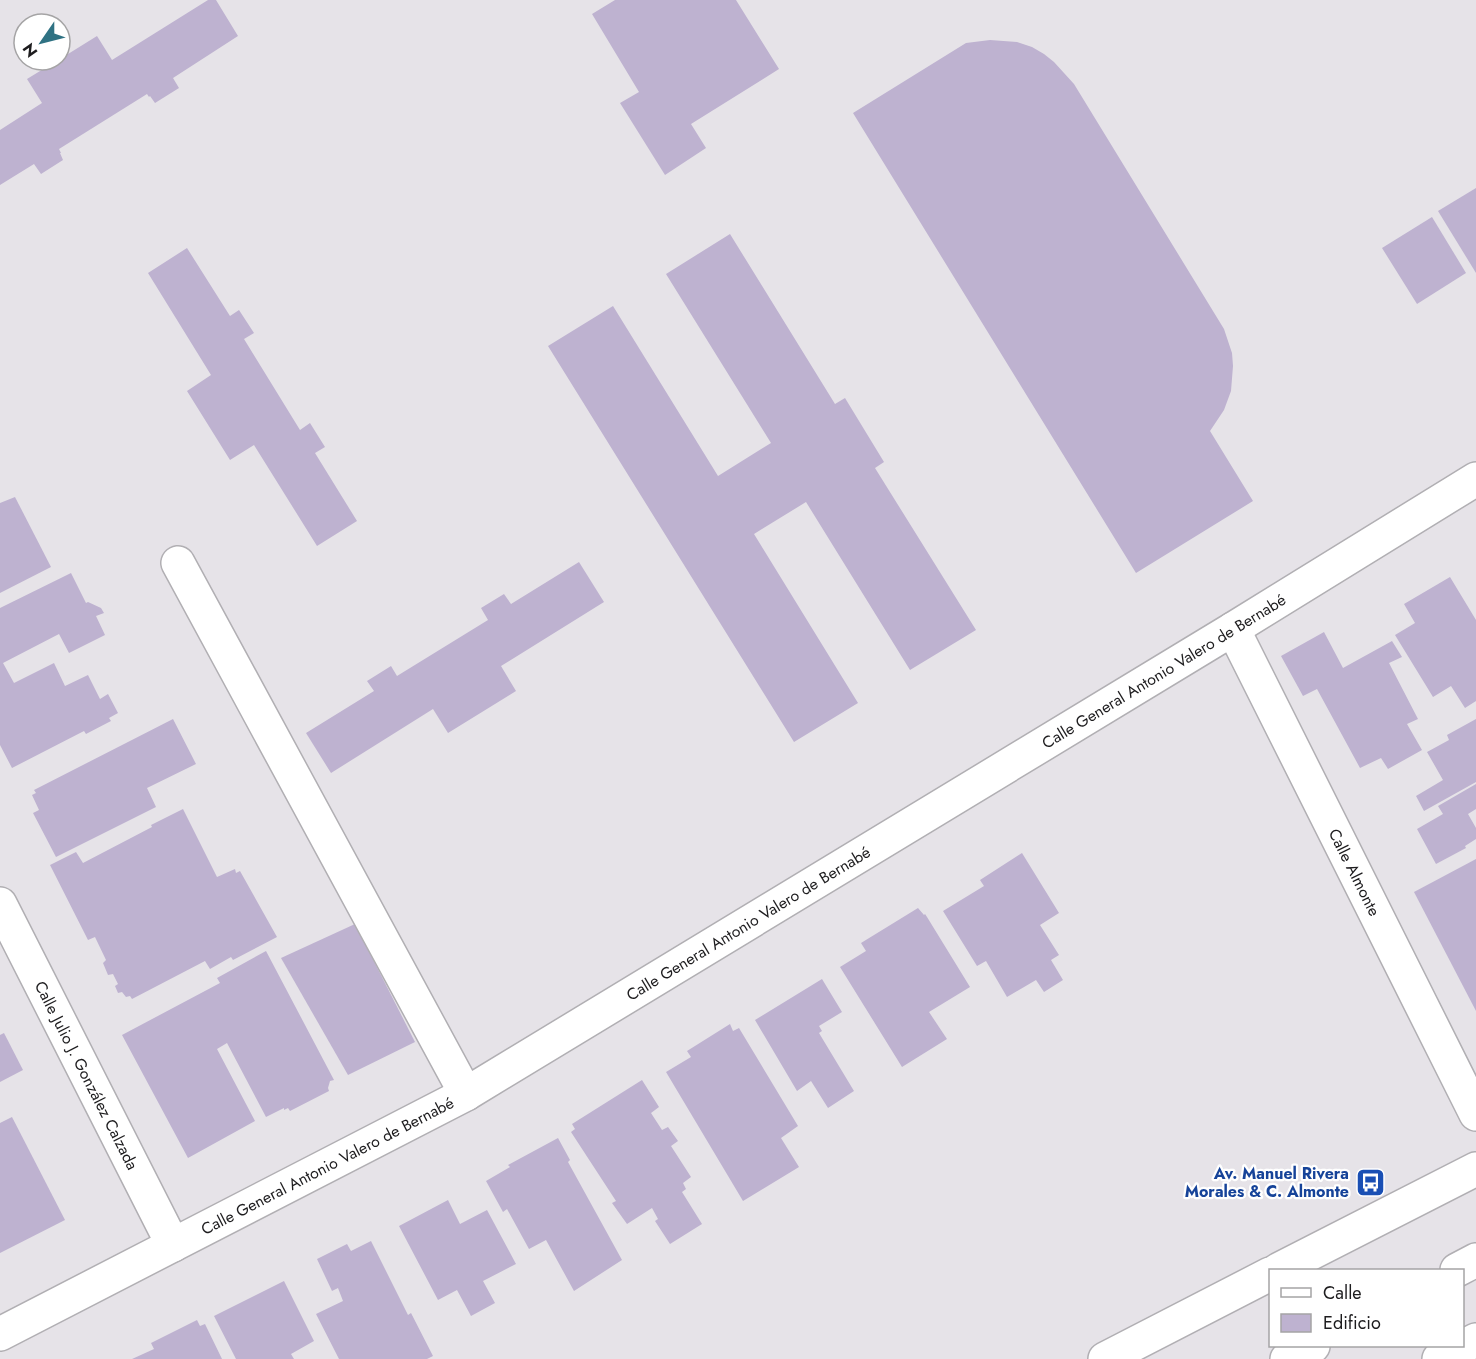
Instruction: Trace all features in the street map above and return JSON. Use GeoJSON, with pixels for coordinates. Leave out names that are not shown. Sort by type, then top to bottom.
{"type":"FeatureCollection","features":[{"type":"Feature","properties":{"kind":"main road","name":"Calle General Antonio Valero de Bernabé"},"geometry":{"type":"LineString","coordinates":[[0,1334],[466,1094],[1476,479]]}},
{"type":"Feature","properties":{"kind":"main road"},"geometry":{"type":"LineString","coordinates":[[178,563],[466,1094]]}},
{"type":"Feature","properties":{"kind":"main road","name":"Calle Almonte"},"geometry":{"type":"LineString","coordinates":[[1233,629],[1476,1114]]}},
{"type":"Feature","properties":{"kind":"main road","name":"Calle Julio J. González Calzada"},"geometry":{"type":"LineString","coordinates":[[0,904],[172,1245]]}},
{"type":"Feature","properties":{"kind":"main road"},"geometry":{"type":"LineString","coordinates":[[1280,1269],[1476,1169]]}},
{"type":"Feature","properties":{"kind":"main road"},"geometry":{"type":"LineString","coordinates":[[1459,1269],[1476,1260]]}},
{"type":"Feature","properties":{"kind":"main road"},"geometry":{"type":"LineString","coordinates":[[1105,1359],[1269,1275]]}},
{"type":"Feature","properties":{"kind":"main road"},"geometry":{"type":"LineString","coordinates":[[1287,1359],[1310,1347]]}},
{"type":"Feature","properties":{"kind":"main road"},"geometry":{"type":"LineString","coordinates":[[1439,1359],[1462,1347]]}},
{"type":"Feature","properties":{"kind":"building"},"geometry":{"type":"Polygon","coordinates":[[[208,0],[216,0],[238,36],[173,78],[179,88],[155,103],[147,94],[59,149],[63,160],[41,174],[34,164],[0,185],[0,130],[42,103],[27,79],[38,72],[72,72],[72,52],[97,36],[112,60],[208,0]]]}},
{"type":"Feature","properties":{"kind":"building"},"geometry":{"type":"Polygon","coordinates":[[[615,0],[736,0],[779,69],[691,124],[706,148],[665,175],[620,103],[639,92],[592,14],[615,0]]]}},
{"type":"Feature","properties":{"kind":"building"},"geometry":{"type":"Polygon","coordinates":[[[990,40],[1017,42],[1032,47],[1054,62],[1074,84],[1224,329],[1232,353],[1231,391],[1224,410],[1210,431],[1253,501],[1136,573],[853,113],[966,43],[990,40]]]}},
{"type":"Feature","properties":{"kind":"building"},"geometry":{"type":"Polygon","coordinates":[[[1476,188],[1476,273],[1438,211],[1476,188]]]}},
{"type":"Feature","properties":{"kind":"building"},"geometry":{"type":"Polygon","coordinates":[[[1432,217],[1466,273],[1417,304],[1382,248],[1432,217]]]}},
{"type":"Feature","properties":{"kind":"building"},"geometry":{"type":"Polygon","coordinates":[[[730,234],[835,404],[845,398],[884,462],[875,468],[976,630],[910,670],[806,502],[754,534],[858,703],[794,742],[548,346],[613,306],[718,476],[771,443],[666,274],[730,234]]]}},
{"type":"Feature","properties":{"kind":"building"},"geometry":{"type":"Polygon","coordinates":[[[187,248],[230,316],[239,310],[254,333],[244,339],[300,430],[310,423],[325,447],[315,453],[357,521],[317,546],[254,445],[230,460],[187,391],[211,375],[148,273],[187,248]]]}},
{"type":"Feature","properties":{"kind":"building"},"geometry":{"type":"Polygon","coordinates":[[[15,497],[51,567],[0,593],[0,503],[15,497]]]}},
{"type":"Feature","properties":{"kind":"building"},"geometry":{"type":"Polygon","coordinates":[[[579,562],[604,602],[501,666],[516,691],[448,733],[433,709],[331,773],[306,733],[374,691],[367,681],[391,666],[397,676],[488,620],[481,608],[504,594],[511,604],[579,562]]]}},
{"type":"Feature","properties":{"kind":"building"},"geometry":{"type":"Polygon","coordinates":[[[71,573],[86,603],[101,608],[104,613],[96,616],[105,635],[69,653],[59,634],[3,663],[14,683],[54,663],[65,686],[88,675],[100,699],[108,694],[118,713],[109,718],[111,721],[86,734],[84,731],[12,768],[0,745],[0,608],[71,573]]]}},
{"type":"Feature","properties":{"kind":"building"},"geometry":{"type":"Polygon","coordinates":[[[1450,577],[1476,620],[1476,701],[1465,708],[1451,686],[1433,697],[1395,635],[1415,623],[1404,604],[1450,577]]]}},
{"type":"Feature","properties":{"kind":"building"},"geometry":{"type":"Polygon","coordinates":[[[1324,632],[1343,668],[1392,641],[1402,657],[1389,663],[1418,719],[1407,724],[1422,750],[1388,769],[1381,758],[1360,768],[1317,689],[1303,696],[1281,656],[1324,632]]]}},
{"type":"Feature","properties":{"kind":"building"},"geometry":{"type":"Polygon","coordinates":[[[173,719],[196,764],[147,788],[156,807],[56,857],[33,813],[39,810],[32,795],[36,793],[34,790],[173,719]]]}},
{"type":"Feature","properties":{"kind":"building"},"geometry":{"type":"Polygon","coordinates":[[[1476,719],[1476,782],[1424,811],[1416,796],[1443,780],[1427,752],[1449,740],[1447,735],[1476,719]]]}},
{"type":"Feature","properties":{"kind":"building"},"geometry":{"type":"Polygon","coordinates":[[[1476,784],[1476,809],[1468,814],[1476,828],[1476,839],[1465,846],[1466,848],[1436,864],[1417,829],[1443,814],[1438,806],[1476,784]]]}},
{"type":"Feature","properties":{"kind":"building"},"geometry":{"type":"Polygon","coordinates":[[[183,809],[217,877],[235,869],[236,873],[240,871],[277,937],[210,969],[205,961],[132,999],[130,996],[126,997],[122,992],[118,993],[115,986],[118,984],[113,974],[108,975],[103,963],[106,960],[95,937],[88,940],[50,865],[76,852],[83,863],[183,809]]]}},
{"type":"Feature","properties":{"kind":"building"},"geometry":{"type":"Polygon","coordinates":[[[1022,853],[1059,913],[1040,925],[1059,955],[1051,960],[1063,980],[1044,992],[1036,980],[1007,997],[986,961],[977,966],[943,911],[984,886],[980,880],[1022,853]]]}},
{"type":"Feature","properties":{"kind":"building"},"geometry":{"type":"Polygon","coordinates":[[[1476,859],[1476,1011],[1414,892],[1476,859]]]}},
{"type":"Feature","properties":{"kind":"building"},"geometry":{"type":"Polygon","coordinates":[[[918,908],[927,917],[970,987],[929,1012],[947,1039],[902,1067],[840,967],[866,951],[861,943],[918,908]]]}},
{"type":"Feature","properties":{"kind":"building"},"geometry":{"type":"Polygon","coordinates":[[[355,924],[415,1042],[348,1075],[281,958],[355,924]]]}},
{"type":"Feature","properties":{"kind":"building"},"geometry":{"type":"Polygon","coordinates":[[[266,951],[334,1080],[330,1081],[329,1091],[290,1111],[284,1108],[266,1117],[227,1043],[217,1049],[255,1121],[188,1158],[122,1035],[220,983],[217,978],[266,951]]]}},
{"type":"Feature","properties":{"kind":"building"},"geometry":{"type":"Polygon","coordinates":[[[822,979],[842,1012],[819,1026],[822,1031],[819,1033],[854,1091],[828,1108],[811,1081],[797,1091],[755,1020],[822,979]]]}},
{"type":"Feature","properties":{"kind":"building"},"geometry":{"type":"Polygon","coordinates":[[[730,1024],[733,1031],[739,1028],[798,1126],[781,1138],[799,1167],[743,1201],[666,1072],[691,1057],[687,1051],[730,1024]]]}},
{"type":"Feature","properties":{"kind":"building"},"geometry":{"type":"Polygon","coordinates":[[[4,1033],[23,1070],[0,1082],[0,1035],[4,1033]]]}},
{"type":"Feature","properties":{"kind":"building"},"geometry":{"type":"Polygon","coordinates":[[[642,1080],[659,1107],[651,1113],[662,1130],[668,1127],[678,1141],[671,1146],[691,1177],[683,1183],[686,1189],[682,1192],[702,1224],[670,1244],[655,1221],[658,1219],[652,1208],[627,1224],[612,1203],[616,1201],[571,1132],[575,1129],[572,1124],[642,1080]]]}},
{"type":"Feature","properties":{"kind":"building"},"geometry":{"type":"Polygon","coordinates":[[[12,1117],[65,1220],[0,1253],[0,1123],[12,1117]]]}},
{"type":"Feature","properties":{"kind":"building"},"geometry":{"type":"Polygon","coordinates":[[[558,1138],[570,1160],[568,1162],[622,1260],[574,1291],[546,1240],[529,1249],[507,1209],[503,1212],[486,1181],[510,1167],[508,1165],[558,1138]]]}},
{"type":"Feature","properties":{"kind":"building"},"geometry":{"type":"Polygon","coordinates":[[[448,1200],[460,1224],[487,1210],[516,1264],[483,1281],[495,1303],[471,1316],[457,1290],[438,1300],[399,1226],[448,1200]]]}},
{"type":"Feature","properties":{"kind":"building"},"geometry":{"type":"Polygon","coordinates":[[[371,1241],[408,1315],[411,1313],[433,1356],[427,1359],[339,1359],[316,1314],[343,1301],[338,1288],[332,1291],[317,1259],[347,1244],[351,1251],[371,1241]]]}},
{"type":"Feature","properties":{"kind":"building"},"geometry":{"type":"Polygon","coordinates":[[[284,1281],[314,1341],[291,1354],[294,1359],[236,1359],[214,1316],[284,1281]]]}},
{"type":"Feature","properties":{"kind":"building"},"geometry":{"type":"Polygon","coordinates":[[[197,1320],[200,1326],[205,1324],[222,1359],[132,1359],[154,1349],[151,1343],[197,1320]]]}},
{"type":"Feature","properties":{"kind":"place","name":"Av. Manuel Rivera Morales & C. Almonte"},"geometry":{"type":"Point","coordinates":[1370,1182]}}]}
